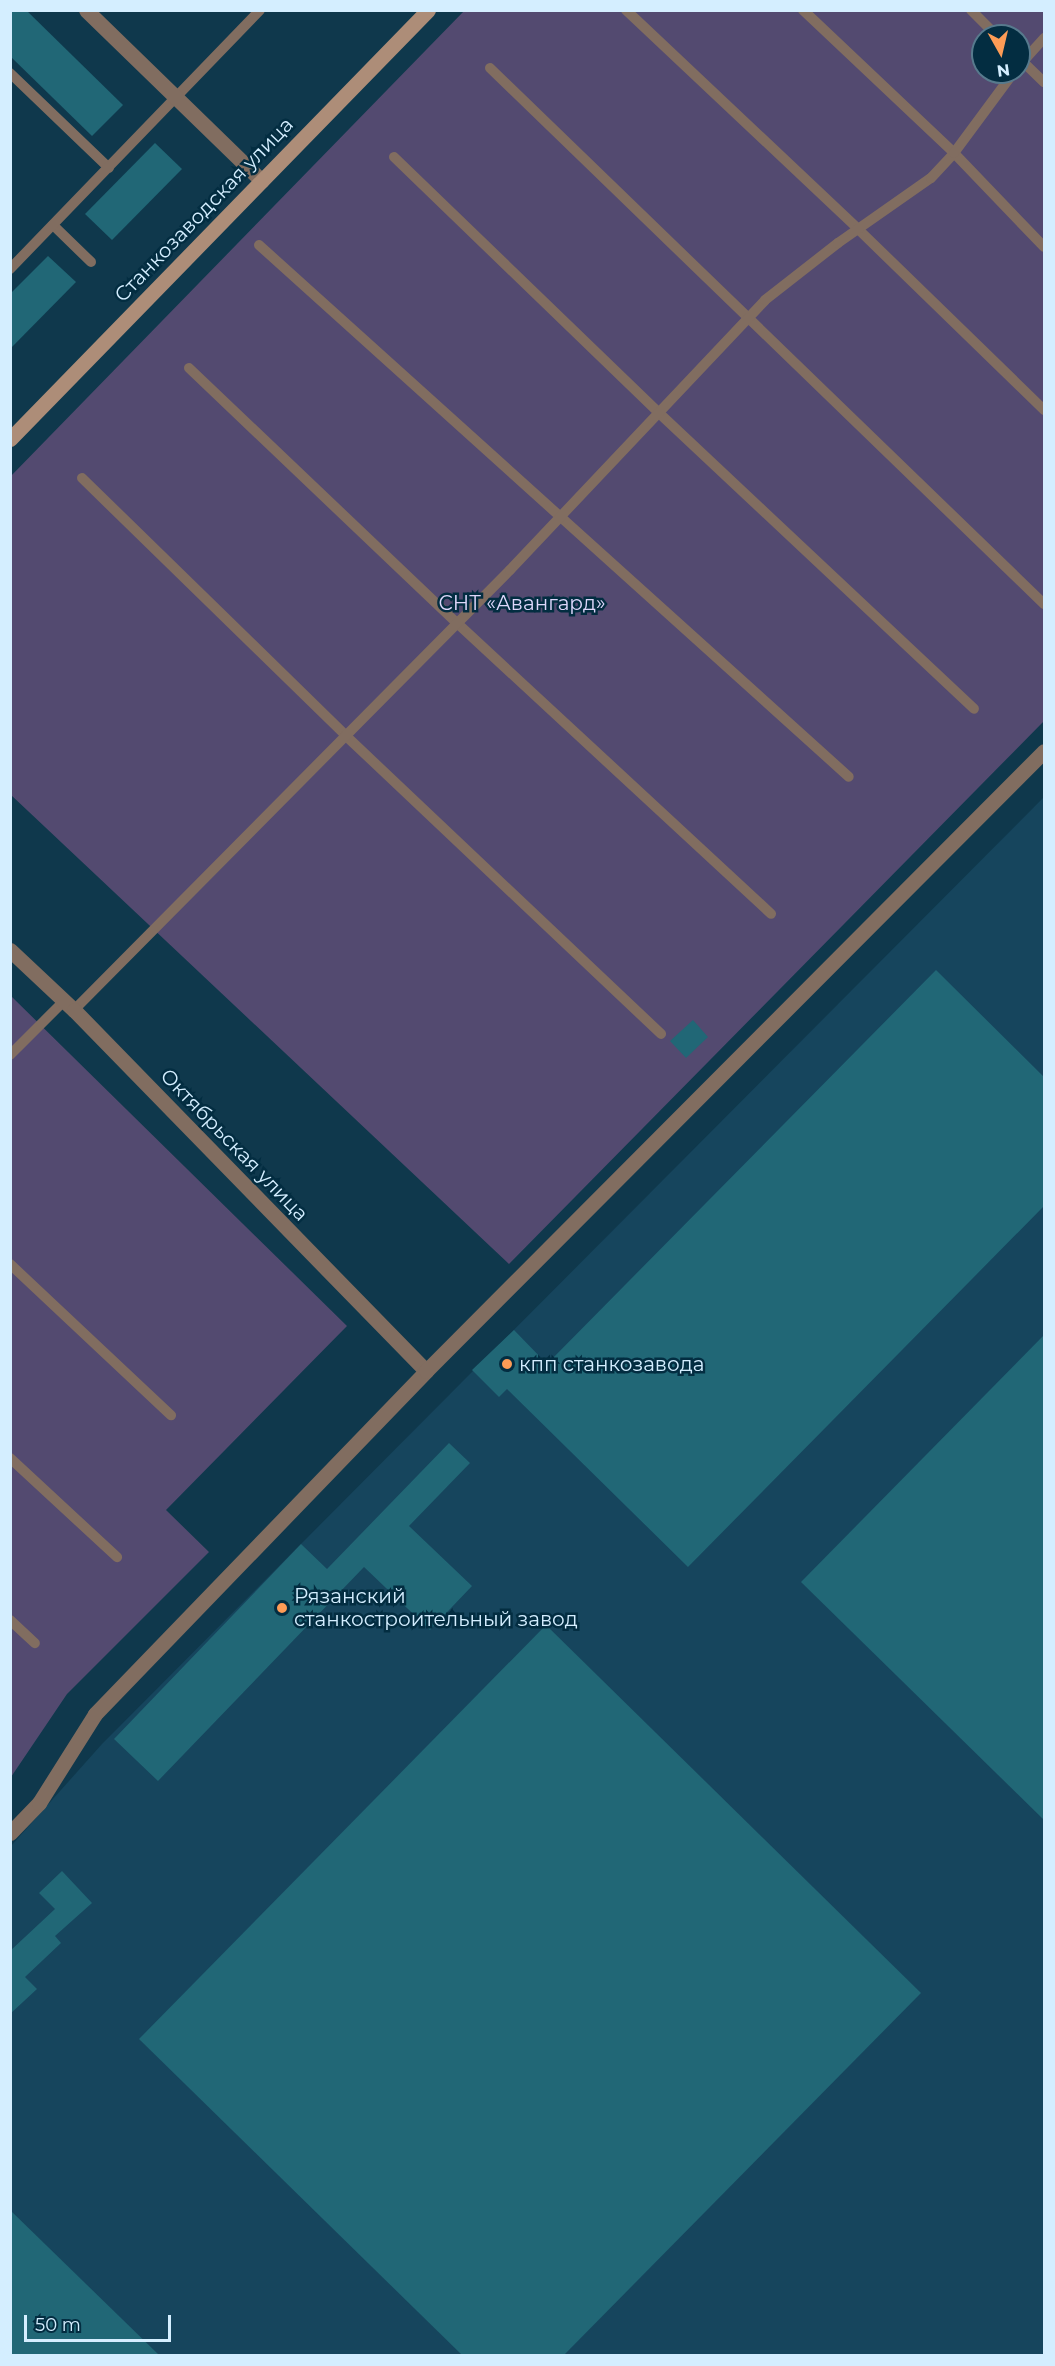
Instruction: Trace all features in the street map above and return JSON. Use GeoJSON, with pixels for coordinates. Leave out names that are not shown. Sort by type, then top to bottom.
{"type":"FeatureCollection","features":[{"type":"Feature","properties":{"kind":"street"},"geometry":{"type":"LineString","coordinates":[[86,10],[262,181]]}},
{"type":"Feature","properties":{"kind":"street","name":"Станкозаводская улица"},"geometry":{"type":"LineString","coordinates":[[10,439],[428,10]]}},
{"type":"Feature","properties":{"kind":"street"},"geometry":{"type":"LineString","coordinates":[[10,1833],[39,1803],[95,1714],[426,1371],[1044,751]]}},
{"type":"Feature","properties":{"kind":"street","name":"Октябрьская улица"},"geometry":{"type":"LineString","coordinates":[[10,950],[69,1006],[426,1371]]}},
{"type":"Feature","properties":{"kind":"lane"},"geometry":{"type":"LineString","coordinates":[[10,269],[260,10]]}},
{"type":"Feature","properties":{"kind":"lane"},"geometry":{"type":"LineString","coordinates":[[626,10],[858,229],[1044,410]]}},
{"type":"Feature","properties":{"kind":"lane"},"geometry":{"type":"LineString","coordinates":[[803,10],[954,153],[1044,247]]}},
{"type":"Feature","properties":{"kind":"lane"},"geometry":{"type":"LineString","coordinates":[[971,10],[985,24]]}},
{"type":"Feature","properties":{"kind":"lane"},"geometry":{"type":"LineString","coordinates":[[1031,51],[1044,38]]}},
{"type":"Feature","properties":{"kind":"lane"},"geometry":{"type":"LineString","coordinates":[[490,68],[1044,604]]}},
{"type":"Feature","properties":{"kind":"lane"},"geometry":{"type":"LineString","coordinates":[[1031,71],[1044,82]]}},
{"type":"Feature","properties":{"kind":"lane"},"geometry":{"type":"LineString","coordinates":[[10,73],[109,168]]}},
{"type":"Feature","properties":{"kind":"lane"},"geometry":{"type":"LineString","coordinates":[[10,1055],[69,1006],[457,623],[765,300],[858,229],[931,178],[954,153],[1005,84]]}},
{"type":"Feature","properties":{"kind":"lane"},"geometry":{"type":"LineString","coordinates":[[394,157],[659,413],[974,709]]}},
{"type":"Feature","properties":{"kind":"lane"},"geometry":{"type":"LineString","coordinates":[[53,225],[91,262]]}},
{"type":"Feature","properties":{"kind":"lane"},"geometry":{"type":"LineString","coordinates":[[259,244],[559,518],[849,777]]}},
{"type":"Feature","properties":{"kind":"lane"},"geometry":{"type":"LineString","coordinates":[[189,368],[457,623],[771,914]]}},
{"type":"Feature","properties":{"kind":"lane"},"geometry":{"type":"LineString","coordinates":[[82,478],[345,735],[661,1034]]}},
{"type":"Feature","properties":{"kind":"lane"},"geometry":{"type":"LineString","coordinates":[[10,1264],[171,1415]]}},
{"type":"Feature","properties":{"kind":"lane"},"geometry":{"type":"LineString","coordinates":[[10,1458],[117,1557]]}},
{"type":"Feature","properties":{"kind":"lane"},"geometry":{"type":"LineString","coordinates":[[10,1620],[35,1643]]}},
{"type":"Feature","properties":{"kind":"shaded area"},"geometry":{"type":"Polygon","coordinates":[[[1044,797],[1044,2355],[11,2356],[11,1846],[102,1744],[1044,797]]]}},
{"type":"Feature","properties":{"kind":"green space","name":"СНТ «Авангард»"},"geometry":{"type":"Polygon","coordinates":[[[464,11],[1044,11],[1044,721],[509,1264],[11,795],[10,477],[464,11]]]}},
{"type":"Feature","properties":{"kind":"green space"},"geometry":{"type":"Polygon","coordinates":[[[11,996],[347,1326],[166,1510],[209,1552],[67,1694],[11,1777],[11,996]]]}},
{"type":"Feature","properties":{"kind":"building"},"geometry":{"type":"Polygon","coordinates":[[[10,10],[26,10],[123,105],[92,136],[10,56],[10,10]]]}},
{"type":"Feature","properties":{"kind":"building"},"geometry":{"type":"Polygon","coordinates":[[[155,143],[182,169],[112,240],[85,214],[155,143]]]}},
{"type":"Feature","properties":{"kind":"building"},"geometry":{"type":"Polygon","coordinates":[[[48,256],[76,282],[10,349],[10,294],[48,256]]]}},
{"type":"Feature","properties":{"kind":"building"},"geometry":{"type":"Polygon","coordinates":[[[936,970],[1044,1077],[1044,1206],[688,1567],[507,1389],[499,1397],[472,1370],[514,1330],[547,1364],[936,970]]]}},
{"type":"Feature","properties":{"kind":"building"},"geometry":{"type":"Polygon","coordinates":[[[693,1020],[708,1037],[686,1058],[670,1041],[693,1020]]]}},
{"type":"Feature","properties":{"kind":"building"},"geometry":{"type":"Polygon","coordinates":[[[1044,1335],[1044,1820],[801,1582],[1044,1335]]]}},
{"type":"Feature","properties":{"kind":"building","name":"Рязанский станкостроительный завод"},"geometry":{"type":"Polygon","coordinates":[[[449,1443],[470,1463],[409,1526],[472,1586],[430,1630],[364,1567],[158,1781],[114,1739],[301,1544],[327,1569],[449,1443]]]}},
{"type":"Feature","properties":{"kind":"building"},"geometry":{"type":"Polygon","coordinates":[[[546,1625],[921,1993],[564,2355],[462,2355],[139,2039],[546,1625]]]}},
{"type":"Feature","properties":{"kind":"building"},"geometry":{"type":"Polygon","coordinates":[[[62,1871],[92,1903],[55,1936],[61,1943],[25,1977],[37,1989],[10,2014],[10,1951],[55,1909],[39,1893],[62,1871]]]}},
{"type":"Feature","properties":{"kind":"building"},"geometry":{"type":"Polygon","coordinates":[[[10,2210],[159,2355],[10,2355],[10,2210]]]}},
{"type":"Feature","properties":{"kind":"place","name":"кпп станкозавода"},"geometry":{"type":"Point","coordinates":[507,1364]}},
{"type":"Feature","properties":{"kind":"place","name":"Рязанский станкостроительный завод"},"geometry":{"type":"Point","coordinates":[282,1608]}}]}
